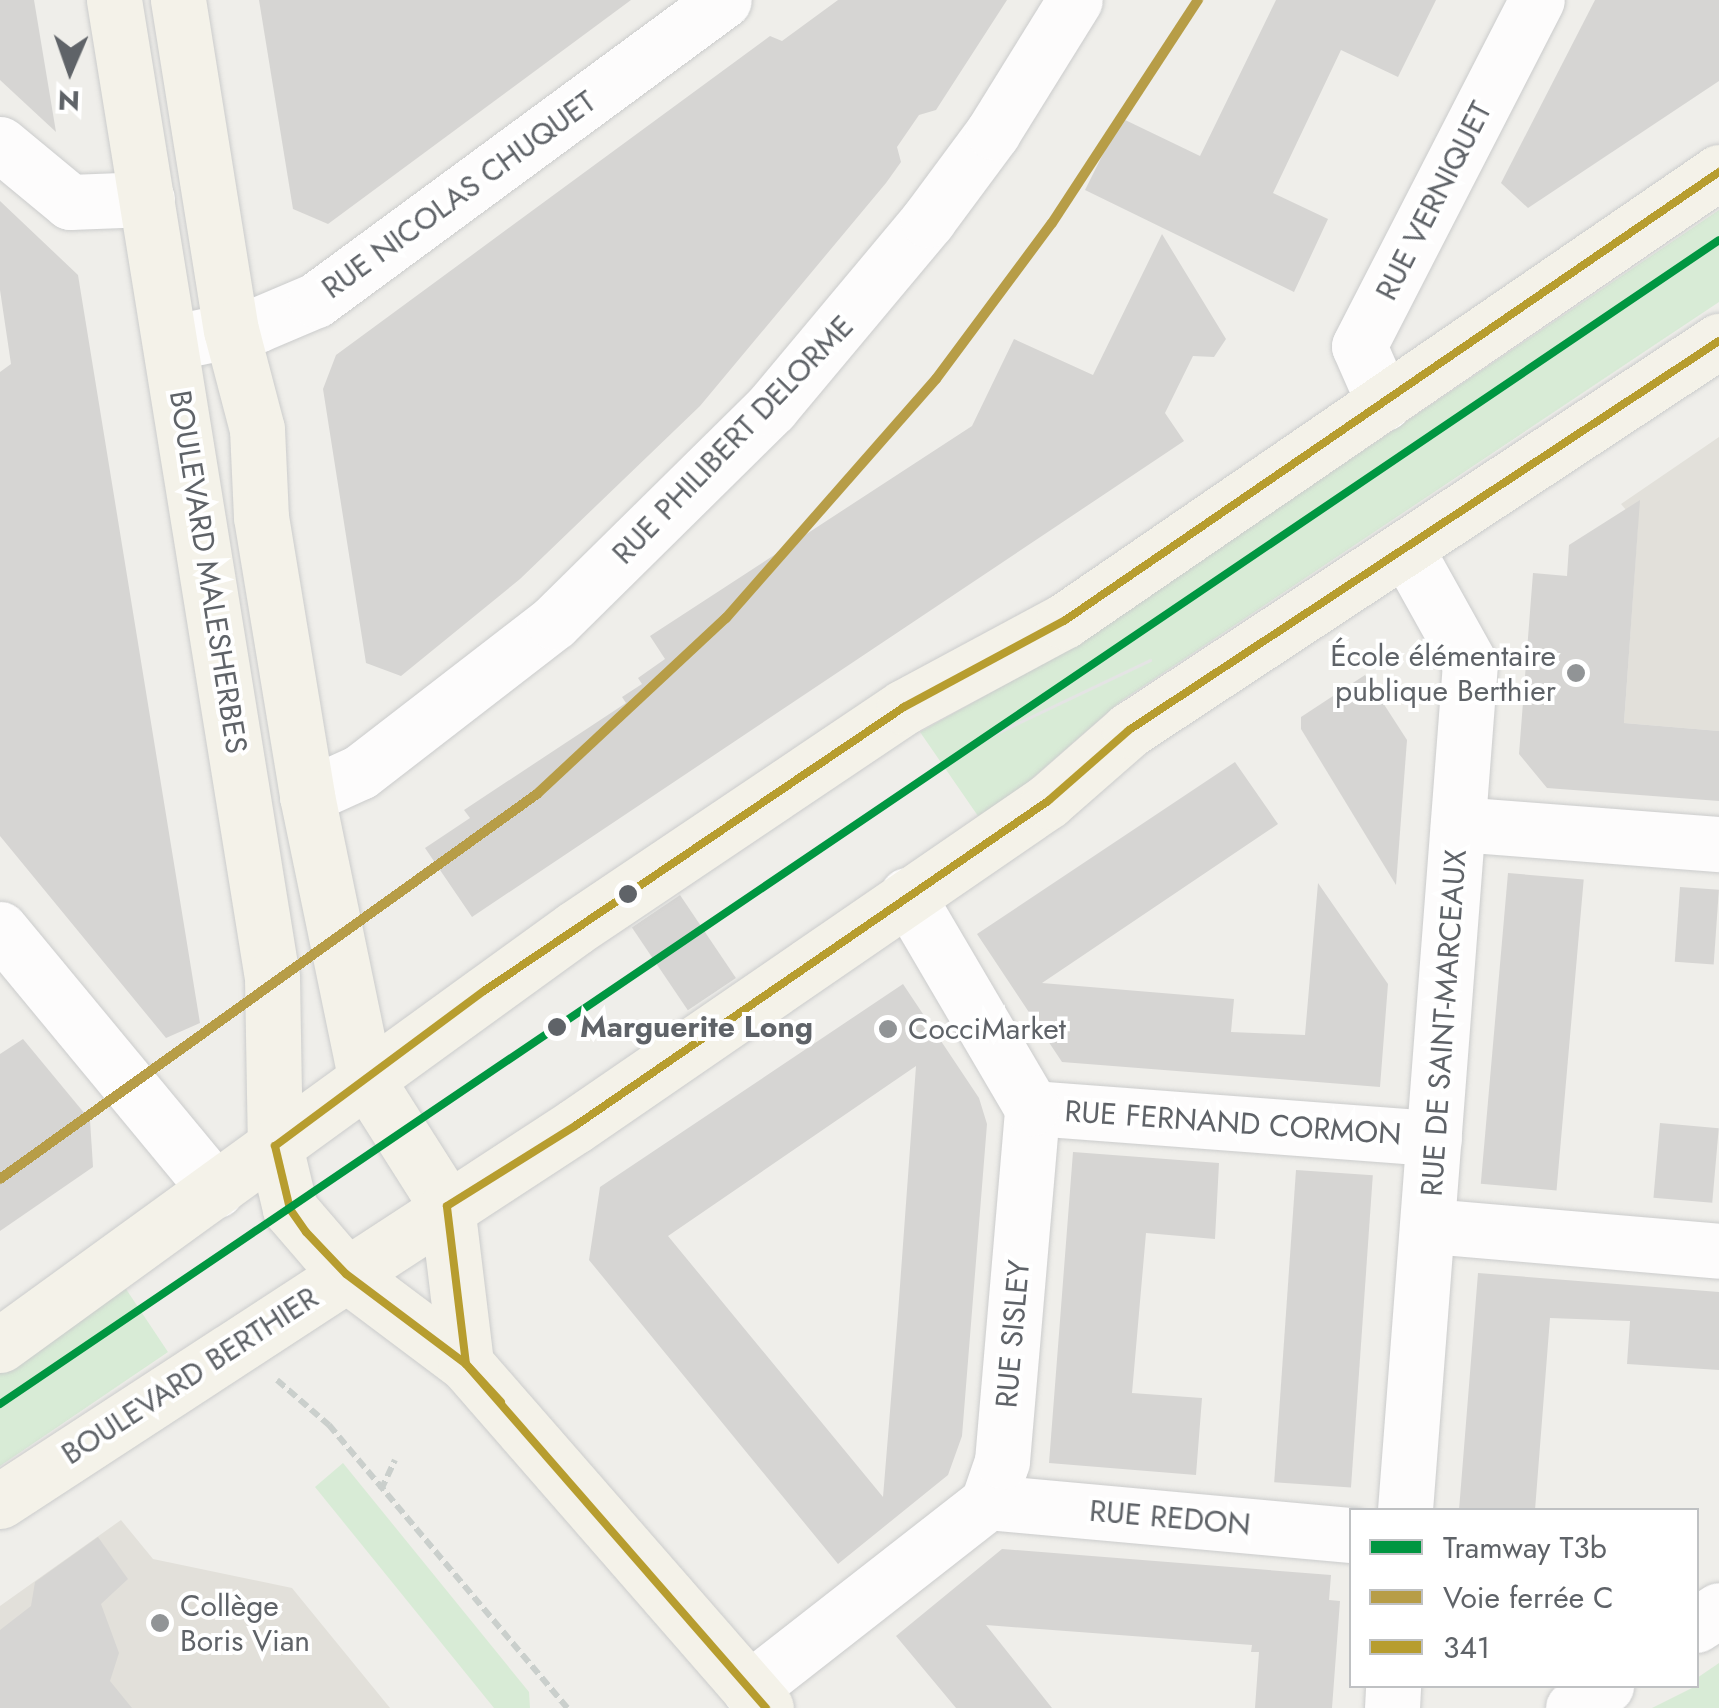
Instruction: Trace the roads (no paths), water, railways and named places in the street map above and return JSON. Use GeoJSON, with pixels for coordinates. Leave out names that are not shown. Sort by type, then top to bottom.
{"type":"FeatureCollection","features":[{"type":"Feature","properties":{"kind":"main road","name":"BOULEVARD MALESHERBES"},"geometry":{"type":"LineString","coordinates":[[114,0],[272,978],[276,1146],[290,1210],[346,1274],[466,1364],[757,1698]]}},
{"type":"Feature","properties":{"kind":"main road","name":"BOULEVARD MALESHERBES"},"geometry":{"type":"LineString","coordinates":[[178,0],[231,330],[257,430],[262,517],[307,796],[364,1076]]}},
{"type":"Feature","properties":{"kind":"main road"},"geometry":{"type":"LineString","coordinates":[[0,1345],[276,1146],[364,1076],[904,707],[1064,621],[1719,172]]}},
{"type":"Feature","properties":{"kind":"main road","name":"BOULEVARD BERTHIER"},"geometry":{"type":"LineString","coordinates":[[0,1501],[575,1126],[1048,801],[1128,730],[1407,551],[1719,340]]}},
{"type":"Feature","properties":{"kind":"main road"},"geometry":{"type":"LineString","coordinates":[[364,1076],[447,1206],[466,1364]]}},
{"type":"Feature","properties":{"kind":"street","name":"RUE NICOLAS CHUQUET"},"geometry":{"type":"LineString","coordinates":[[170,343],[286,316],[329,292],[724,0]]}},
{"type":"Feature","properties":{"kind":"street","name":"RUE PHILIBERT DELORME"},"geometry":{"type":"LineString","coordinates":[[307,796],[360,772],[554,622],[732,448],[928,220],[993,132],[1075,0]]}},
{"type":"Feature","properties":{"kind":"street","name":"RUE VERNIQUET"},"geometry":{"type":"LineString","coordinates":[[1384,403],[1359,346],[1536,0]]}},
{"type":"Feature","properties":{"kind":"street"},"geometry":{"type":"LineString","coordinates":[[0,144],[70,202],[147,199]]}},
{"type":"Feature","properties":{"kind":"street","name":"RUE DE SAINT-MARCEAUX"},"geometry":{"type":"LineString","coordinates":[[1405,1508],[1430,1226],[1470,664],[1407,551]]}},
{"type":"Feature","properties":{"kind":"street"},"geometry":{"type":"LineString","coordinates":[[1458,824],[1719,844]]}},
{"type":"Feature","properties":{"kind":"street"},"geometry":{"type":"LineString","coordinates":[[908,896],[1032,1108]]}},
{"type":"Feature","properties":{"kind":"street"},"geometry":{"type":"LineString","coordinates":[[0,928],[216,1190]]}},
{"type":"Feature","properties":{"kind":"street","name":"RUE FERNAND CORMON"},"geometry":{"type":"LineString","coordinates":[[1032,1108],[1434,1138]]}},
{"type":"Feature","properties":{"kind":"street","name":"RUE SISLEY"},"geometry":{"type":"LineString","coordinates":[[988,1502],[1002,1461],[1032,1108]]}},
{"type":"Feature","properties":{"kind":"street"},"geometry":{"type":"LineString","coordinates":[[1430,1226],[1719,1252]]}},
{"type":"Feature","properties":{"kind":"street"},"geometry":{"type":"LineString","coordinates":[[757,1698],[988,1502]]}},
{"type":"Feature","properties":{"kind":"street","name":"RUE REDON"},"geometry":{"type":"LineString","coordinates":[[988,1502],[1349,1535]]}},
{"type":"Feature","properties":{"kind":"street"},"geometry":{"type":"LineString","coordinates":[[1572,1708],[1603,1688]]}},
{"type":"Feature","properties":{"kind":"tram line","name":"T3b"},"geometry":{"type":"LineString","coordinates":[[0,1404],[1719,240]]}},
{"type":"Feature","properties":{"kind":"tram line"},"geometry":{"type":"LineString","coordinates":[[974,744],[1150,660]]}},
{"type":"Feature","properties":{"kind":"rail line","name":"C"},"geometry":{"type":"LineString","coordinates":[[0,1179],[537,794],[726,618],[936,379],[1052,223],[1198,0]]}},
{"type":"Feature","properties":{"kind":"place","name":"École élémentaire publique Berthier"},"geometry":{"type":"Point","coordinates":[1576,673]}},
{"type":"Feature","properties":{"kind":"place","name":"Marguerite Long"},"geometry":{"type":"Point","coordinates":[557,1027]}},
{"type":"Feature","properties":{"kind":"place","name":"CocciMarket"},"geometry":{"type":"Point","coordinates":[888,1029]}},
{"type":"Feature","properties":{"kind":"place","name":"Collège Boris Vian"},"geometry":{"type":"Point","coordinates":[160,1623]}}]}
